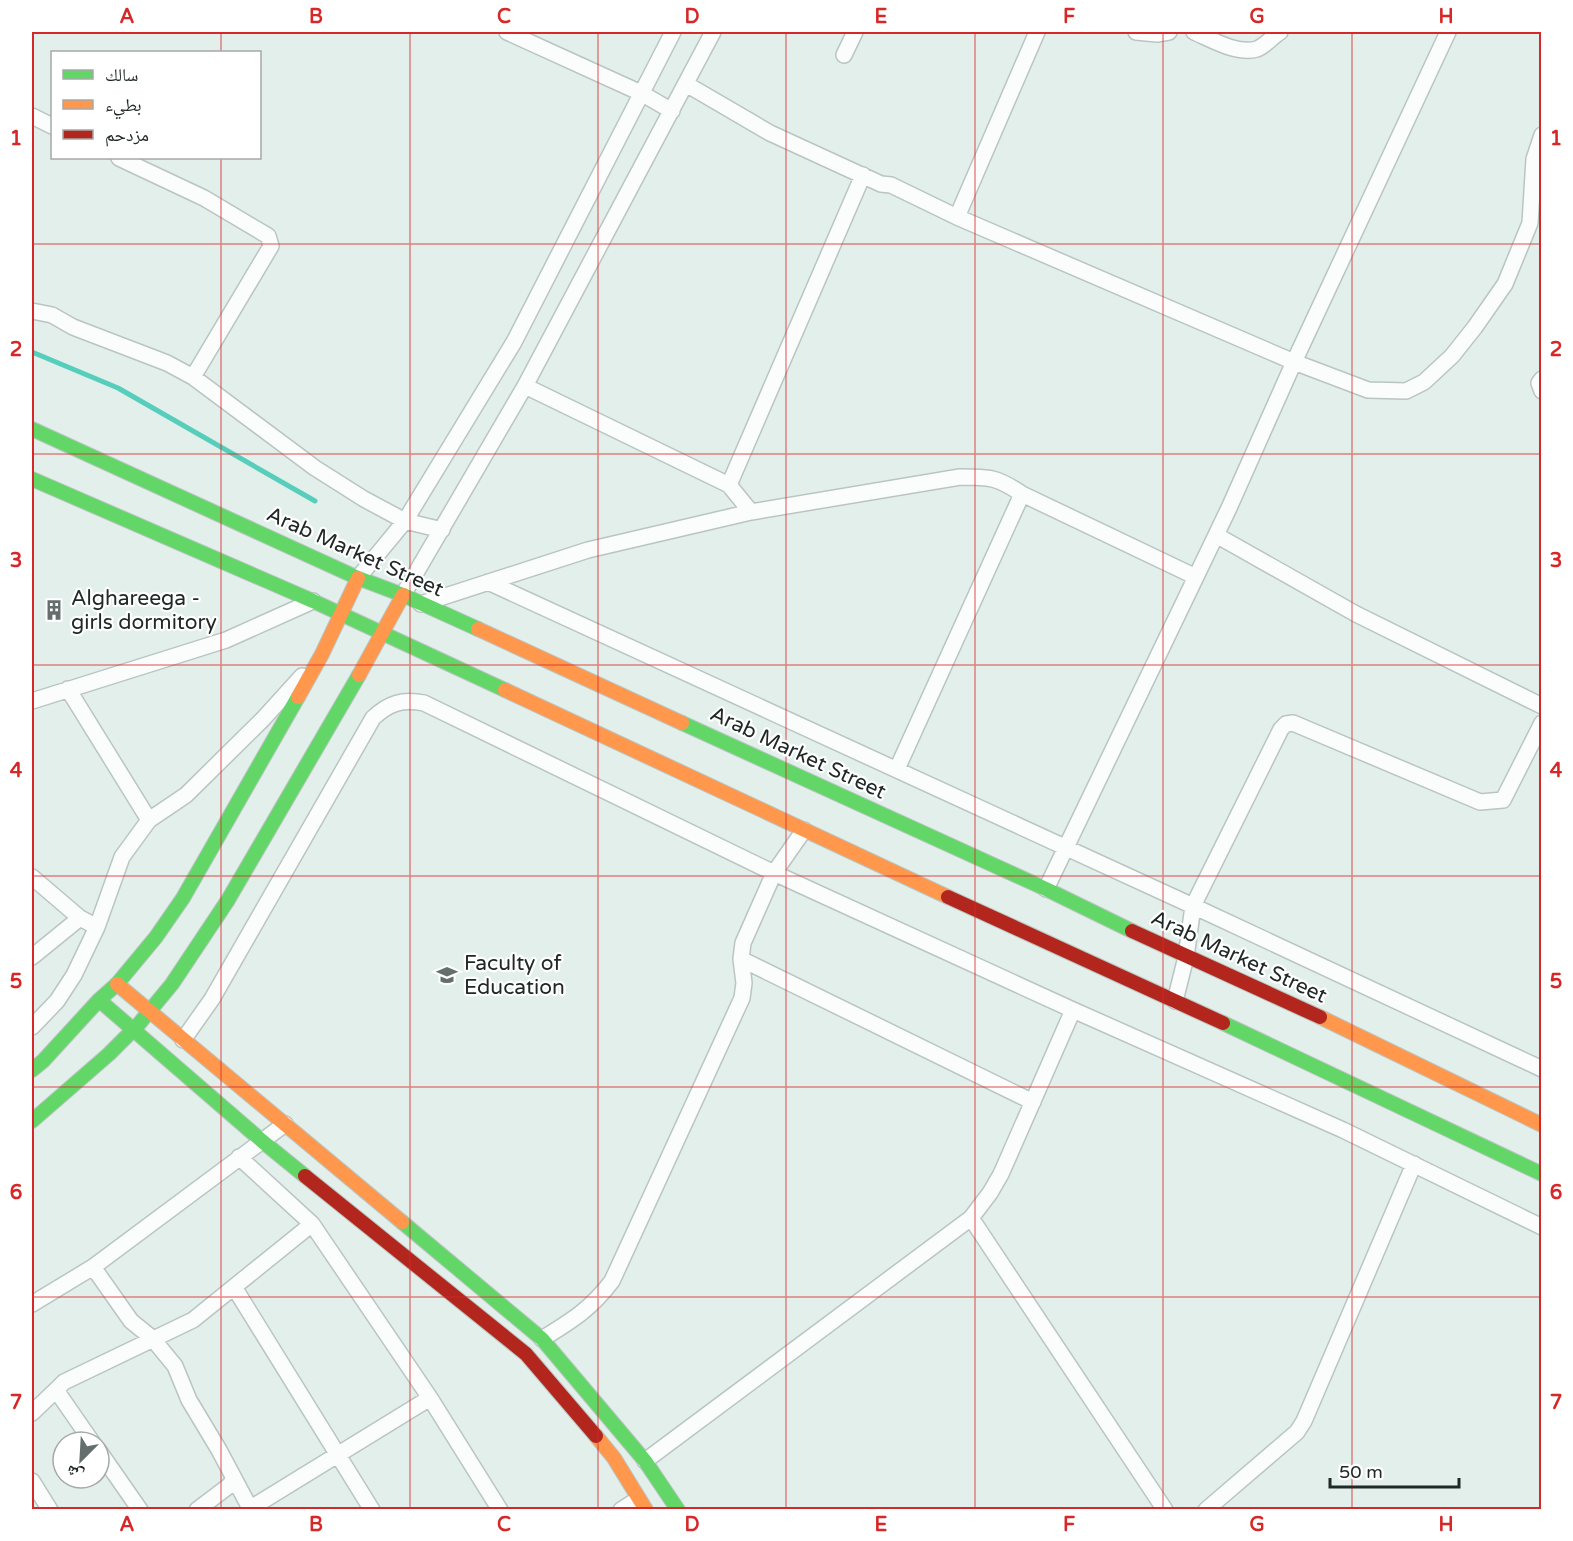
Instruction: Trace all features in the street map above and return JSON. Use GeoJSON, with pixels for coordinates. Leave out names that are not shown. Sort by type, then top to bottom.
{"type":"FeatureCollection","features":[{"type":"Feature","properties":{"kind":"main road","name":"Arab Market Street"},"geometry":{"type":"LineString","coordinates":[[32,429],[358,578],[403,595],[1046,889],[1186,957],[1353,1032],[1542,1125]]}},
{"type":"Feature","properties":{"kind":"main road"},"geometry":{"type":"LineString","coordinates":[[32,479],[313,601],[1542,1174]]}},
{"type":"Feature","properties":{"kind":"main road"},"geometry":{"type":"LineString","coordinates":[[32,1070],[117,984],[156,937],[183,898],[322,654],[342,616],[358,578]]}},
{"type":"Feature","properties":{"kind":"main road"},"geometry":{"type":"LineString","coordinates":[[32,1121],[65,1095],[133,1029],[150,1011],[194,954],[234,893],[403,595]]}},
{"type":"Feature","properties":{"kind":"main road"},"geometry":{"type":"LineString","coordinates":[[117,984],[542,1339],[645,1461],[678,1509]]}},
{"type":"Feature","properties":{"kind":"main road"},"geometry":{"type":"LineString","coordinates":[[99,1000],[262,1141],[526,1354],[614,1458],[642,1504]]}},
{"type":"Feature","properties":{"kind":"main road"},"geometry":{"type":"LineString","coordinates":[[592,1432],[609,1418]]}},
{"type":"Feature","properties":{"kind":"street"},"geometry":{"type":"LineString","coordinates":[[507,32],[642,93],[672,111]]}},
{"type":"Feature","properties":{"kind":"street"},"geometry":{"type":"LineString","coordinates":[[358,578],[405,521],[514,342],[673,32]]}},
{"type":"Feature","properties":{"kind":"street"},"geometry":{"type":"LineString","coordinates":[[403,595],[525,386],[713,32]]}},
{"type":"Feature","properties":{"kind":"street"},"geometry":{"type":"LineString","coordinates":[[844,55],[855,32]]}},
{"type":"Feature","properties":{"kind":"street"},"geometry":{"type":"LineString","coordinates":[[957,217],[1036,32]]}},
{"type":"Feature","properties":{"kind":"street"},"geometry":{"type":"LineString","coordinates":[[1137,32],[1157,34],[1169,32]]}},
{"type":"Feature","properties":{"kind":"street"},"geometry":{"type":"LineString","coordinates":[[1194,32],[1242,49],[1257,49],[1280,32]]}},
{"type":"Feature","properties":{"kind":"street"},"geometry":{"type":"LineString","coordinates":[[1046,889],[1216,535],[1448,32]]}},
{"type":"Feature","properties":{"kind":"street"},"geometry":{"type":"LineString","coordinates":[[686,84],[770,133],[881,184],[891,185],[957,217],[1294,362],[1368,390],[1406,391],[1416,388],[1452,356],[1505,284],[1536,226],[1534,159],[1542,135]]}},
{"type":"Feature","properties":{"kind":"street"},"geometry":{"type":"LineString","coordinates":[[32,116],[51,126]]}},
{"type":"Feature","properties":{"kind":"street"},"geometry":{"type":"LineString","coordinates":[[121,159],[204,198],[268,236],[271,241],[271,246],[193,377]]}},
{"type":"Feature","properties":{"kind":"street"},"geometry":{"type":"LineString","coordinates":[[729,485],[863,175]]}},
{"type":"Feature","properties":{"kind":"street"},"geometry":{"type":"LineString","coordinates":[[32,311],[52,315],[74,327],[167,363],[193,377],[315,468],[364,499],[405,521],[442,530]]}},
{"type":"Feature","properties":{"kind":"street"},"geometry":{"type":"LineString","coordinates":[[1542,379],[1539,383],[1542,391]]}},
{"type":"Feature","properties":{"kind":"street"},"geometry":{"type":"LineString","coordinates":[[525,386],[729,485],[752,512]]}},
{"type":"Feature","properties":{"kind":"street"},"geometry":{"type":"LineString","coordinates":[[421,604],[588,550],[752,512],[960,477],[992,477],[1005,482],[1022,494],[1196,577]]}},
{"type":"Feature","properties":{"kind":"street"},"geometry":{"type":"LineString","coordinates":[[897,769],[1022,494]]}},
{"type":"Feature","properties":{"kind":"street"},"geometry":{"type":"LineString","coordinates":[[1216,535],[1356,614],[1542,706]]}},
{"type":"Feature","properties":{"kind":"street"},"geometry":{"type":"LineString","coordinates":[[488,582],[1542,1069]]}},
{"type":"Feature","properties":{"kind":"street"},"geometry":{"type":"LineString","coordinates":[[32,701],[226,640],[313,601]]}},
{"type":"Feature","properties":{"kind":"street"},"geometry":{"type":"LineString","coordinates":[[32,1027],[57,1001],[74,975],[97,927],[122,857],[149,820],[186,795],[263,719],[322,654]]}},
{"type":"Feature","properties":{"kind":"street"},"geometry":{"type":"LineString","coordinates":[[68,689],[149,820]]}},
{"type":"Feature","properties":{"kind":"street"},"geometry":{"type":"LineString","coordinates":[[183,1040],[212,999],[373,718],[383,708],[396,702],[410,700],[424,703],[774,873],[1072,1010],[1343,1130],[1542,1227]]}},
{"type":"Feature","properties":{"kind":"street"},"geometry":{"type":"LineString","coordinates":[[1175,1001],[1186,957],[1193,906],[1281,729],[1286,724],[1293,723],[1479,802],[1490,802],[1503,801],[1542,723]]}},
{"type":"Feature","properties":{"kind":"street"},"geometry":{"type":"LineString","coordinates":[[542,1339],[580,1316],[597,1301],[612,1281],[742,998],[743,944],[774,873],[804,830]]}},
{"type":"Feature","properties":{"kind":"street"},"geometry":{"type":"LineString","coordinates":[[32,877],[80,918],[97,927]]}},
{"type":"Feature","properties":{"kind":"street"},"geometry":{"type":"LineString","coordinates":[[32,957],[80,918]]}},
{"type":"Feature","properties":{"kind":"street"},"geometry":{"type":"LineString","coordinates":[[741,959],[1033,1102]]}},
{"type":"Feature","properties":{"kind":"street"},"geometry":{"type":"LineString","coordinates":[[645,1461],[971,1218],[998,1180],[1072,1010]]}},
{"type":"Feature","properties":{"kind":"street"},"geometry":{"type":"LineString","coordinates":[[32,1304],[93,1267],[285,1124]]}},
{"type":"Feature","properties":{"kind":"street"},"geometry":{"type":"LineString","coordinates":[[239,1157],[312,1224],[430,1398],[500,1509]]}},
{"type":"Feature","properties":{"kind":"street"},"geometry":{"type":"LineString","coordinates":[[1206,1509],[1297,1432],[1304,1421],[1414,1164]]}},
{"type":"Feature","properties":{"kind":"street"},"geometry":{"type":"LineString","coordinates":[[971,1218],[1165,1509]]}},
{"type":"Feature","properties":{"kind":"street"},"geometry":{"type":"LineString","coordinates":[[32,1413],[64,1382],[193,1320],[312,1224]]}},
{"type":"Feature","properties":{"kind":"street"},"geometry":{"type":"LineString","coordinates":[[93,1267],[131,1321],[152,1338],[175,1366],[189,1400],[251,1509],[430,1398]]}},
{"type":"Feature","properties":{"kind":"street"},"geometry":{"type":"LineString","coordinates":[[234,1287],[372,1509]]}},
{"type":"Feature","properties":{"kind":"street"},"geometry":{"type":"LineString","coordinates":[[56,1390],[84,1430]]}},
{"type":"Feature","properties":{"kind":"street"},"geometry":{"type":"LineString","coordinates":[[111,1468],[140,1509]]}},
{"type":"Feature","properties":{"kind":"street"},"geometry":{"type":"LineString","coordinates":[[197,1509],[230,1485],[233,1479]]}},
{"type":"Feature","properties":{"kind":"street"},"geometry":{"type":"LineString","coordinates":[[32,1481],[50,1509]]}},
{"type":"Feature","properties":{"kind":"street"},"geometry":{"type":"LineString","coordinates":[[621,1509],[642,1504]]}},
{"type":"Feature","properties":{"kind":"waterway"},"geometry":{"type":"LineString","coordinates":[[32,352],[118,388],[315,501]]}},
{"type":"Feature","properties":{"kind":"traffic: fast"},"geometry":{"type":"LineString","coordinates":[[32,429],[358,578],[403,595],[478,629]]}},
{"type":"Feature","properties":{"kind":"traffic: fast"},"geometry":{"type":"LineString","coordinates":[[32,479],[313,601],[505,690]]}},
{"type":"Feature","properties":{"kind":"traffic: fast"},"geometry":{"type":"LineString","coordinates":[[32,1121],[109,1054],[138,1025],[172,984],[228,900],[359,675]]}},
{"type":"Feature","properties":{"kind":"traffic: fast"},"geometry":{"type":"LineString","coordinates":[[32,1070],[117,984],[156,937],[183,898],[298,697]]}},
{"type":"Feature","properties":{"kind":"traffic: fast"},"geometry":{"type":"LineString","coordinates":[[682,723],[1046,889],[1132,931]]}},
{"type":"Feature","properties":{"kind":"traffic: fast"},"geometry":{"type":"LineString","coordinates":[[99,1000],[305,1176]]}},
{"type":"Feature","properties":{"kind":"traffic: fast"},"geometry":{"type":"LineString","coordinates":[[1223,1023],[1542,1174]]}},
{"type":"Feature","properties":{"kind":"traffic: fast"},"geometry":{"type":"LineString","coordinates":[[402,1222],[542,1339],[645,1461],[678,1510]]}},
{"type":"Feature","properties":{"kind":"traffic: slow"},"geometry":{"type":"LineString","coordinates":[[298,697],[322,654],[358,578]]}},
{"type":"Feature","properties":{"kind":"traffic: slow"},"geometry":{"type":"LineString","coordinates":[[359,675],[403,595]]}},
{"type":"Feature","properties":{"kind":"traffic: slow"},"geometry":{"type":"LineString","coordinates":[[478,629],[682,723]]}},
{"type":"Feature","properties":{"kind":"traffic: slow"},"geometry":{"type":"LineString","coordinates":[[505,690],[948,897]]}},
{"type":"Feature","properties":{"kind":"traffic: slow"},"geometry":{"type":"LineString","coordinates":[[117,984],[402,1222]]}},
{"type":"Feature","properties":{"kind":"traffic: slow"},"geometry":{"type":"LineString","coordinates":[[1320,1017],[1542,1125]]}},
{"type":"Feature","properties":{"kind":"traffic: slow"},"geometry":{"type":"LineString","coordinates":[[596,1436],[614,1458],[646,1510]]}},
{"type":"Feature","properties":{"kind":"traffic: jam"},"geometry":{"type":"LineString","coordinates":[[948,897],[1223,1023]]}},
{"type":"Feature","properties":{"kind":"traffic: jam"},"geometry":{"type":"LineString","coordinates":[[1132,931],[1320,1017]]}},
{"type":"Feature","properties":{"kind":"traffic: jam"},"geometry":{"type":"LineString","coordinates":[[305,1176],[526,1354],[596,1436]]}},
{"type":"Feature","properties":{"kind":"place","name":"Alghareega - girls dormitory"},"geometry":{"type":"Point","coordinates":[54,610]}},
{"type":"Feature","properties":{"kind":"place","name":"Faculty of Education"},"geometry":{"type":"Point","coordinates":[447,975]}}]}
